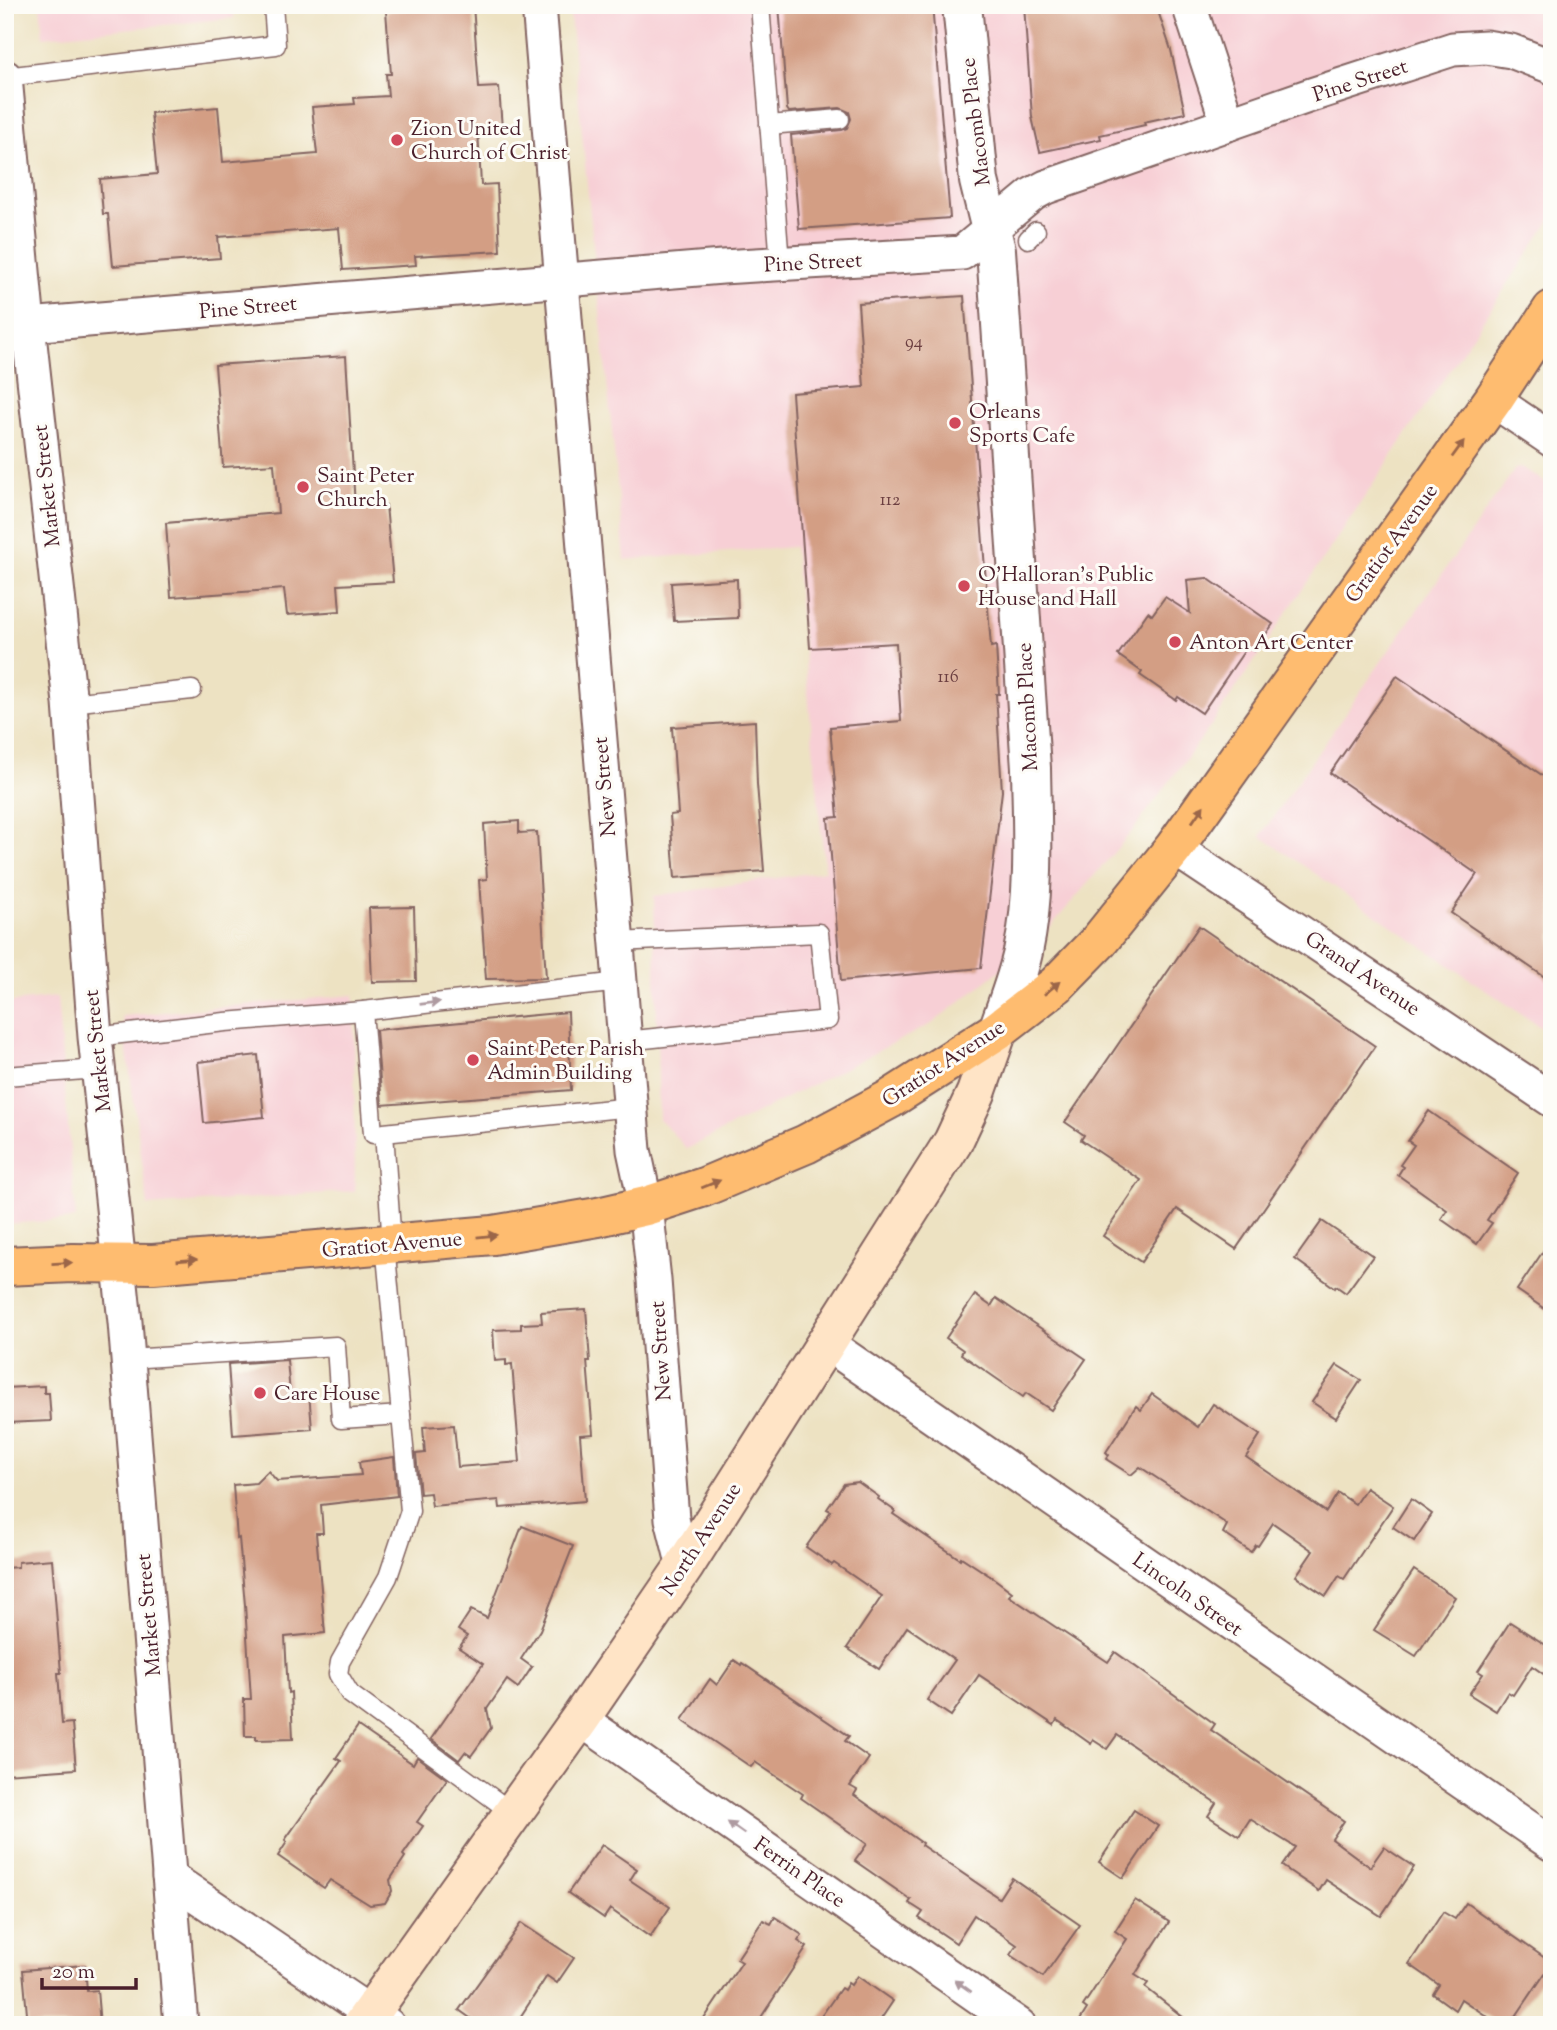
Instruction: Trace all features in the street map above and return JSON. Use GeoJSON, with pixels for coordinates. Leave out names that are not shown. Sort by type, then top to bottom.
{"type":"FeatureCollection","features":[{"type":"Feature","properties":{"kind":"main road","name":"Gratiot Avenue"},"geometry":{"type":"LineString","coordinates":[[5,1266],[153,1264],[493,1236],[598,1217],[646,1206],[704,1187],[806,1144],[891,1098],[998,1030],[1056,985],[1099,941],[1174,848],[1493,400],[1552,310]]}},
{"type":"Feature","properties":{"kind":"main road","name":"North Avenue"},"geometry":{"type":"LineString","coordinates":[[374,2021],[684,1567],[953,1142],[976,1093],[998,1030]]}},
{"type":"Feature","properties":{"kind":"street","name":"New Street"},"geometry":{"type":"LineString","coordinates":[[539,5],[630,1107],[634,1150],[646,1206],[654,1280],[672,1519],[684,1567]]}},
{"type":"Feature","properties":{"kind":"street","name":"Macomb Place"},"geometry":{"type":"LineString","coordinates":[[962,5],[979,181],[1019,233],[996,250],[1016,519],[1033,835],[1028,920],[1023,951],[998,1030]]}},
{"type":"Feature","properties":{"kind":"street"},"geometry":{"type":"LineString","coordinates":[[1189,5],[1228,124]]}},
{"type":"Feature","properties":{"kind":"street","name":"Pine Street"},"geometry":{"type":"LineString","coordinates":[[28,326],[780,263],[962,253],[1019,233],[1046,187],[1453,50],[1486,47],[1511,51],[1552,67]]}},
{"type":"Feature","properties":{"kind":"street","name":"Market Street"},"geometry":{"type":"LineString","coordinates":[[5,77],[28,326],[70,703],[96,1053],[128,1359],[181,2025]]}},
{"type":"Feature","properties":{"kind":"street"},"geometry":{"type":"LineString","coordinates":[[1493,400],[1552,440]]}},
{"type":"Feature","properties":{"kind":"street","name":"Grand Avenue"},"geometry":{"type":"LineString","coordinates":[[1174,848],[1552,1100]]}},
{"type":"Feature","properties":{"kind":"street","name":"Lincoln Street"},"geometry":{"type":"LineString","coordinates":[[826,1343],[1552,1844]]}},
{"type":"Feature","properties":{"kind":"street","name":"Ferrin Place"},"geometry":{"type":"LineString","coordinates":[[580,1719],[1019,2025]]}},
{"type":"Feature","properties":{"kind":"street"},"geometry":{"type":"LineString","coordinates":[[169,1877],[374,2021]]}},
{"type":"Feature","properties":{"kind":"lane"},"geometry":{"type":"LineString","coordinates":[[5,77],[276,45],[273,5]]}},
{"type":"Feature","properties":{"kind":"lane"},"geometry":{"type":"LineString","coordinates":[[760,5],[780,263]]}},
{"type":"Feature","properties":{"kind":"lane"},"geometry":{"type":"LineString","coordinates":[[769,125],[840,120]]}},
{"type":"Feature","properties":{"kind":"lane"},"geometry":{"type":"LineString","coordinates":[[70,703],[192,690]]}},
{"type":"Feature","properties":{"kind":"lane"},"geometry":{"type":"LineString","coordinates":[[617,942],[819,933],[828,1020],[625,1041]]}},
{"type":"Feature","properties":{"kind":"lane"},"geometry":{"type":"LineString","coordinates":[[5,1076],[225,1022],[363,1012],[620,982]]}},
{"type":"Feature","properties":{"kind":"lane"},"geometry":{"type":"LineString","coordinates":[[363,1012],[373,1134]]}},
{"type":"Feature","properties":{"kind":"lane"},"geometry":{"type":"LineString","coordinates":[[514,1814],[350,1694],[338,1674],[342,1657],[388,1577],[410,1511],[388,1244],[384,1133],[630,1107]]}},
{"type":"Feature","properties":{"kind":"lane"},"geometry":{"type":"LineString","coordinates":[[128,1359],[336,1346],[341,1419],[401,1415]]}},
{"type":"Feature","properties":{"kind":"shaded area"},"geometry":{"type":"Polygon","coordinates":[[[40,5],[234,5],[234,18],[43,37],[40,5]]]}},
{"type":"Feature","properties":{"kind":"shaded area"},"geometry":{"type":"Polygon","coordinates":[[[569,5],[1552,5],[1552,218],[1210,727],[1134,829],[1041,938],[933,1023],[687,1149],[659,1119],[654,896],[825,871],[794,547],[625,560],[569,5]]]}},
{"type":"Feature","properties":{"kind":"shaded area"},"geometry":{"type":"Polygon","coordinates":[[[5,351],[15,486],[5,487],[5,351]]]}},
{"type":"Feature","properties":{"kind":"shaded area"},"geometry":{"type":"Polygon","coordinates":[[[1522,467],[1552,487],[1552,1035],[1260,836],[1515,469],[1522,467]]]}},
{"type":"Feature","properties":{"kind":"shaded area"},"geometry":{"type":"Polygon","coordinates":[[[354,995],[355,1191],[148,1206],[122,1016],[354,995]]]}},
{"type":"Feature","properties":{"kind":"shaded area"},"geometry":{"type":"Polygon","coordinates":[[[57,997],[76,1219],[5,1224],[5,1003],[57,997]]]}},
{"type":"Feature","properties":{"kind":"building","name":"Zion United Church of Christ"},"geometry":{"type":"Polygon","coordinates":[[[473,5],[479,88],[499,87],[502,129],[478,130],[481,185],[497,184],[500,251],[415,256],[416,265],[343,270],[339,228],[218,237],[220,258],[113,266],[108,214],[103,214],[100,179],[157,174],[151,113],[218,107],[223,162],[317,154],[312,107],[355,104],[354,98],[388,96],[386,74],[391,74],[386,11],[473,5]]]}},
{"type":"Feature","properties":{"kind":"building"},"geometry":{"type":"Polygon","coordinates":[[[779,5],[932,5],[950,218],[799,229],[791,135],[842,130],[847,128],[851,119],[849,112],[840,108],[789,112],[787,109],[779,5]]]}},
{"type":"Feature","properties":{"kind":"building"},"geometry":{"type":"Polygon","coordinates":[[[1024,5],[1156,5],[1171,50],[1185,113],[1100,135],[1101,139],[1040,152],[1032,117],[1024,5]]]}},
{"type":"Feature","properties":{"kind":"building"},"geometry":{"type":"Polygon","coordinates":[[[964,296],[991,647],[996,646],[1002,791],[981,968],[841,981],[828,818],[838,817],[830,727],[901,721],[896,643],[810,648],[792,393],[864,387],[858,303],[964,296]]]}},
{"type":"Feature","properties":{"kind":"building","name":"Saint Peter Church"},"geometry":{"type":"Polygon","coordinates":[[[346,356],[355,507],[386,505],[393,582],[338,585],[340,611],[287,615],[284,589],[171,597],[166,523],[278,513],[274,464],[223,467],[215,365],[346,356]]]}},
{"type":"Feature","properties":{"kind":"building","name":"Anton Art Center"},"geometry":{"type":"Polygon","coordinates":[[[1207,578],[1273,624],[1254,651],[1247,647],[1202,713],[1178,697],[1176,700],[1140,675],[1142,672],[1118,655],[1148,612],[1152,615],[1165,597],[1190,613],[1187,580],[1207,578]]]}},
{"type":"Feature","properties":{"kind":"building"},"geometry":{"type":"Polygon","coordinates":[[[737,579],[738,618],[674,621],[671,583],[737,579]]]}},
{"type":"Feature","properties":{"kind":"building"},"geometry":{"type":"Polygon","coordinates":[[[1397,676],[1552,782],[1552,982],[1451,913],[1477,874],[1330,773],[1397,676]]]}},
{"type":"Feature","properties":{"kind":"building"},"geometry":{"type":"Polygon","coordinates":[[[755,721],[764,871],[675,878],[670,815],[678,814],[672,727],[755,721]]]}},
{"type":"Feature","properties":{"kind":"building"},"geometry":{"type":"Polygon","coordinates":[[[519,821],[519,833],[537,832],[546,978],[486,979],[479,880],[487,879],[484,824],[519,821]]]}},
{"type":"Feature","properties":{"kind":"building"},"geometry":{"type":"Polygon","coordinates":[[[414,907],[416,981],[372,982],[369,908],[414,907]]]}},
{"type":"Feature","properties":{"kind":"building"},"geometry":{"type":"Polygon","coordinates":[[[1199,926],[1375,1046],[1236,1249],[1177,1209],[1141,1262],[1103,1236],[1141,1180],[1081,1140],[1084,1135],[1065,1122],[1199,926]]]}},
{"type":"Feature","properties":{"kind":"building","name":"Saint Peter Parish Admin Building"},"geometry":{"type":"Polygon","coordinates":[[[568,1012],[571,1090],[382,1105],[376,1030],[568,1012]]]}},
{"type":"Feature","properties":{"kind":"building"},"geometry":{"type":"Polygon","coordinates":[[[258,1055],[264,1117],[204,1123],[198,1062],[258,1055]]]}},
{"type":"Feature","properties":{"kind":"building"},"geometry":{"type":"Polygon","coordinates":[[[1429,1111],[1518,1173],[1487,1220],[1492,1223],[1477,1244],[1441,1219],[1447,1210],[1398,1175],[1403,1167],[1400,1165],[1414,1145],[1408,1141],[1429,1111]]]}},
{"type":"Feature","properties":{"kind":"building"},"geometry":{"type":"Polygon","coordinates":[[[1322,1221],[1373,1256],[1346,1293],[1295,1259],[1322,1221]]]}},
{"type":"Feature","properties":{"kind":"building"},"geometry":{"type":"Polygon","coordinates":[[[1552,1238],[1552,1314],[1517,1290],[1552,1238]]]}},
{"type":"Feature","properties":{"kind":"building"},"geometry":{"type":"Polygon","coordinates":[[[975,1295],[991,1306],[996,1298],[1086,1359],[1051,1410],[1026,1393],[1023,1397],[961,1354],[963,1350],[946,1338],[975,1295]]]}},
{"type":"Feature","properties":{"kind":"building"},"geometry":{"type":"Polygon","coordinates":[[[586,1309],[593,1434],[580,1435],[585,1501],[500,1508],[499,1500],[432,1506],[430,1493],[420,1494],[416,1454],[425,1453],[423,1427],[454,1425],[458,1467],[520,1462],[512,1364],[506,1365],[506,1360],[495,1361],[493,1330],[521,1329],[521,1324],[542,1323],[541,1312],[586,1309]]]}},
{"type":"Feature","properties":{"kind":"building","name":"Care House"},"geometry":{"type":"Polygon","coordinates":[[[287,1360],[290,1394],[309,1392],[312,1429],[233,1435],[228,1364],[287,1360]]]}},
{"type":"Feature","properties":{"kind":"building"},"geometry":{"type":"Polygon","coordinates":[[[1337,1365],[1361,1380],[1336,1418],[1312,1402],[1337,1365]]]}},
{"type":"Feature","properties":{"kind":"building"},"geometry":{"type":"Polygon","coordinates":[[[44,1386],[44,1393],[49,1393],[51,1421],[5,1423],[5,1388],[44,1386]]]}},
{"type":"Feature","properties":{"kind":"building"},"geometry":{"type":"Polygon","coordinates":[[[1152,1394],[1198,1427],[1213,1404],[1260,1435],[1246,1457],[1326,1512],[1338,1493],[1355,1504],[1366,1488],[1393,1506],[1344,1579],[1339,1576],[1326,1596],[1296,1576],[1313,1551],[1273,1523],[1251,1552],[1223,1533],[1227,1525],[1225,1523],[1140,1467],[1131,1475],[1106,1459],[1109,1455],[1106,1452],[1136,1406],[1141,1410],[1152,1394]]]}},
{"type":"Feature","properties":{"kind":"building"},"geometry":{"type":"Polygon","coordinates":[[[394,1457],[397,1496],[321,1505],[323,1533],[316,1533],[325,1633],[285,1637],[293,1739],[256,1740],[256,1736],[245,1736],[244,1699],[251,1699],[233,1485],[256,1483],[268,1471],[277,1481],[361,1475],[359,1462],[394,1457]]]}},
{"type":"Feature","properties":{"kind":"building"},"geometry":{"type":"Polygon","coordinates":[[[858,1482],[895,1511],[893,1514],[996,1580],[1012,1592],[1009,1596],[1108,1662],[1115,1652],[1215,1724],[1211,1730],[1344,1821],[1332,1839],[1370,1867],[1384,1847],[1414,1867],[1381,1916],[1326,1880],[1319,1891],[1282,1866],[1295,1847],[1250,1819],[1239,1836],[1208,1816],[1216,1803],[1117,1735],[1107,1749],[1093,1740],[1091,1744],[1057,1720],[1054,1725],[979,1675],[951,1716],[927,1700],[955,1660],[907,1627],[879,1669],[847,1648],[882,1596],[806,1547],[831,1511],[827,1509],[844,1484],[858,1482]]]}},
{"type":"Feature","properties":{"kind":"building"},"geometry":{"type":"Polygon","coordinates":[[[1411,1499],[1432,1514],[1414,1541],[1393,1527],[1411,1499]]]}},
{"type":"Feature","properties":{"kind":"building"},"geometry":{"type":"Polygon","coordinates":[[[522,1526],[573,1546],[540,1630],[521,1659],[532,1667],[518,1688],[507,1680],[487,1709],[491,1728],[471,1756],[465,1752],[459,1760],[431,1739],[483,1664],[459,1648],[467,1636],[458,1630],[471,1610],[487,1618],[522,1526]]]}},
{"type":"Feature","properties":{"kind":"building"},"geometry":{"type":"Polygon","coordinates":[[[52,1559],[62,1724],[72,1723],[76,1769],[5,1774],[5,1568],[18,1567],[18,1562],[52,1559]]]}},
{"type":"Feature","properties":{"kind":"building"},"geometry":{"type":"Polygon","coordinates":[[[1414,1570],[1455,1597],[1416,1656],[1374,1630],[1414,1570]]]}},
{"type":"Feature","properties":{"kind":"building"},"geometry":{"type":"Polygon","coordinates":[[[1510,1622],[1552,1649],[1552,1680],[1532,1666],[1513,1695],[1508,1692],[1496,1711],[1469,1694],[1483,1674],[1478,1671],[1510,1622]]]}},
{"type":"Feature","properties":{"kind":"building"},"geometry":{"type":"Polygon","coordinates":[[[734,1660],[849,1736],[845,1741],[869,1758],[850,1786],[857,1790],[854,1795],[999,1898],[1012,1878],[1080,1925],[1043,1977],[1010,1955],[1017,1945],[974,1915],[956,1943],[919,1918],[923,1912],[909,1903],[911,1900],[855,1861],[867,1844],[801,1798],[803,1794],[755,1762],[751,1767],[682,1720],[710,1679],[717,1685],[734,1660]]]}},
{"type":"Feature","properties":{"kind":"building"},"geometry":{"type":"Polygon","coordinates":[[[358,1726],[413,1764],[417,1757],[447,1779],[417,1822],[423,1826],[390,1880],[392,1891],[385,1903],[370,1905],[330,1880],[324,1888],[278,1856],[287,1842],[285,1840],[341,1761],[336,1758],[358,1726]]]}},
{"type":"Feature","properties":{"kind":"building"},"geometry":{"type":"Polygon","coordinates":[[[1134,1810],[1158,1826],[1123,1878],[1099,1862],[1134,1810]]]}},
{"type":"Feature","properties":{"kind":"building"},"geometry":{"type":"Polygon","coordinates":[[[602,1845],[637,1869],[630,1880],[670,1907],[650,1937],[610,1909],[604,1918],[568,1893],[602,1845]]]}},
{"type":"Feature","properties":{"kind":"building"},"geometry":{"type":"Polygon","coordinates":[[[1135,1900],[1169,1922],[1135,1975],[1148,1983],[1145,1987],[1193,2025],[1077,2025],[1087,2009],[1083,2006],[1127,1939],[1115,1931],[1135,1900]]]}},
{"type":"Feature","properties":{"kind":"building"},"geometry":{"type":"Polygon","coordinates":[[[1466,1903],[1552,1963],[1510,2025],[1500,2025],[1461,1999],[1455,2010],[1433,1994],[1439,1985],[1409,1964],[1443,1912],[1455,1919],[1466,1903]]]}},
{"type":"Feature","properties":{"kind":"building"},"geometry":{"type":"Polygon","coordinates":[[[775,1917],[802,1935],[798,1941],[807,1947],[756,2025],[700,2025],[742,1962],[737,1959],[763,1920],[771,1924],[775,1917]]]}},
{"type":"Feature","properties":{"kind":"building"},"geometry":{"type":"Polygon","coordinates":[[[521,1923],[574,1958],[557,1983],[547,1976],[515,2025],[480,2025],[459,2010],[521,1923]]]}},
{"type":"Feature","properties":{"kind":"building"},"geometry":{"type":"Polygon","coordinates":[[[85,1965],[87,1991],[97,1990],[100,2025],[28,2025],[23,1970],[85,1965]]]}},
{"type":"Feature","properties":{"kind":"building"},"geometry":{"type":"Polygon","coordinates":[[[857,1976],[893,2001],[877,2025],[815,2025],[841,1988],[844,1990],[848,1983],[851,1985],[857,1976]]]}},
{"type":"Feature","properties":{"kind":"place","name":"Zion United Church of Christ"},"geometry":{"type":"Point","coordinates":[397,140]}},
{"type":"Feature","properties":{"kind":"place","name":"Orleans Sports Cafe"},"geometry":{"type":"Point","coordinates":[955,423]}},
{"type":"Feature","properties":{"kind":"place","name":"Saint Peter Church"},"geometry":{"type":"Point","coordinates":[303,487]}},
{"type":"Feature","properties":{"kind":"place","name":"O’Halloran’s Public House and Hall"},"geometry":{"type":"Point","coordinates":[964,586]}},
{"type":"Feature","properties":{"kind":"place","name":"Anton Art Center"},"geometry":{"type":"Point","coordinates":[1175,642]}},
{"type":"Feature","properties":{"kind":"place","name":"Saint Peter Parish Admin Building"},"geometry":{"type":"Point","coordinates":[473,1060]}},
{"type":"Feature","properties":{"kind":"place","name":"Care House"},"geometry":{"type":"Point","coordinates":[260,1393]}}]}
